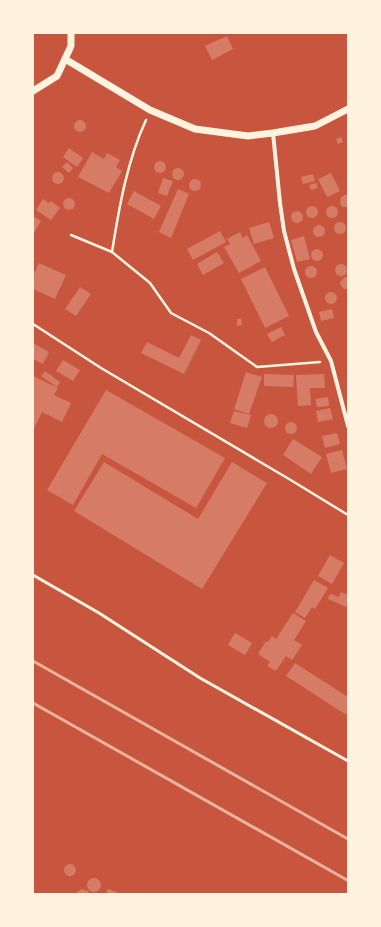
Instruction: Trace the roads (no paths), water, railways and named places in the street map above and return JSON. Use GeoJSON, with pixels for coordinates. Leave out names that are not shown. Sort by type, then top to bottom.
{"type":"FeatureCollection","features":[{"type":"Feature","properties":{"kind":"street"},"geometry":{"type":"LineString","coordinates":[[33,91],[57,76],[71,46],[71,33]]}},
{"type":"Feature","properties":{"kind":"street"},"geometry":{"type":"LineString","coordinates":[[65,59],[150,110],[195,129],[248,136],[273,133],[315,126],[348,109]]}},
{"type":"Feature","properties":{"kind":"street"},"geometry":{"type":"LineString","coordinates":[[273,133],[284,231],[294,269],[316,332],[331,361],[348,426]]}},
{"type":"Feature","properties":{"kind":"lane"},"geometry":{"type":"LineString","coordinates":[[33,575],[99,613],[200,678],[348,761]]}},
{"type":"Feature","properties":{"kind":"railway"},"geometry":{"type":"LineString","coordinates":[[33,661],[348,839]]}},
{"type":"Feature","properties":{"kind":"railway"},"geometry":{"type":"LineString","coordinates":[[33,703],[347,880]]}}]}
